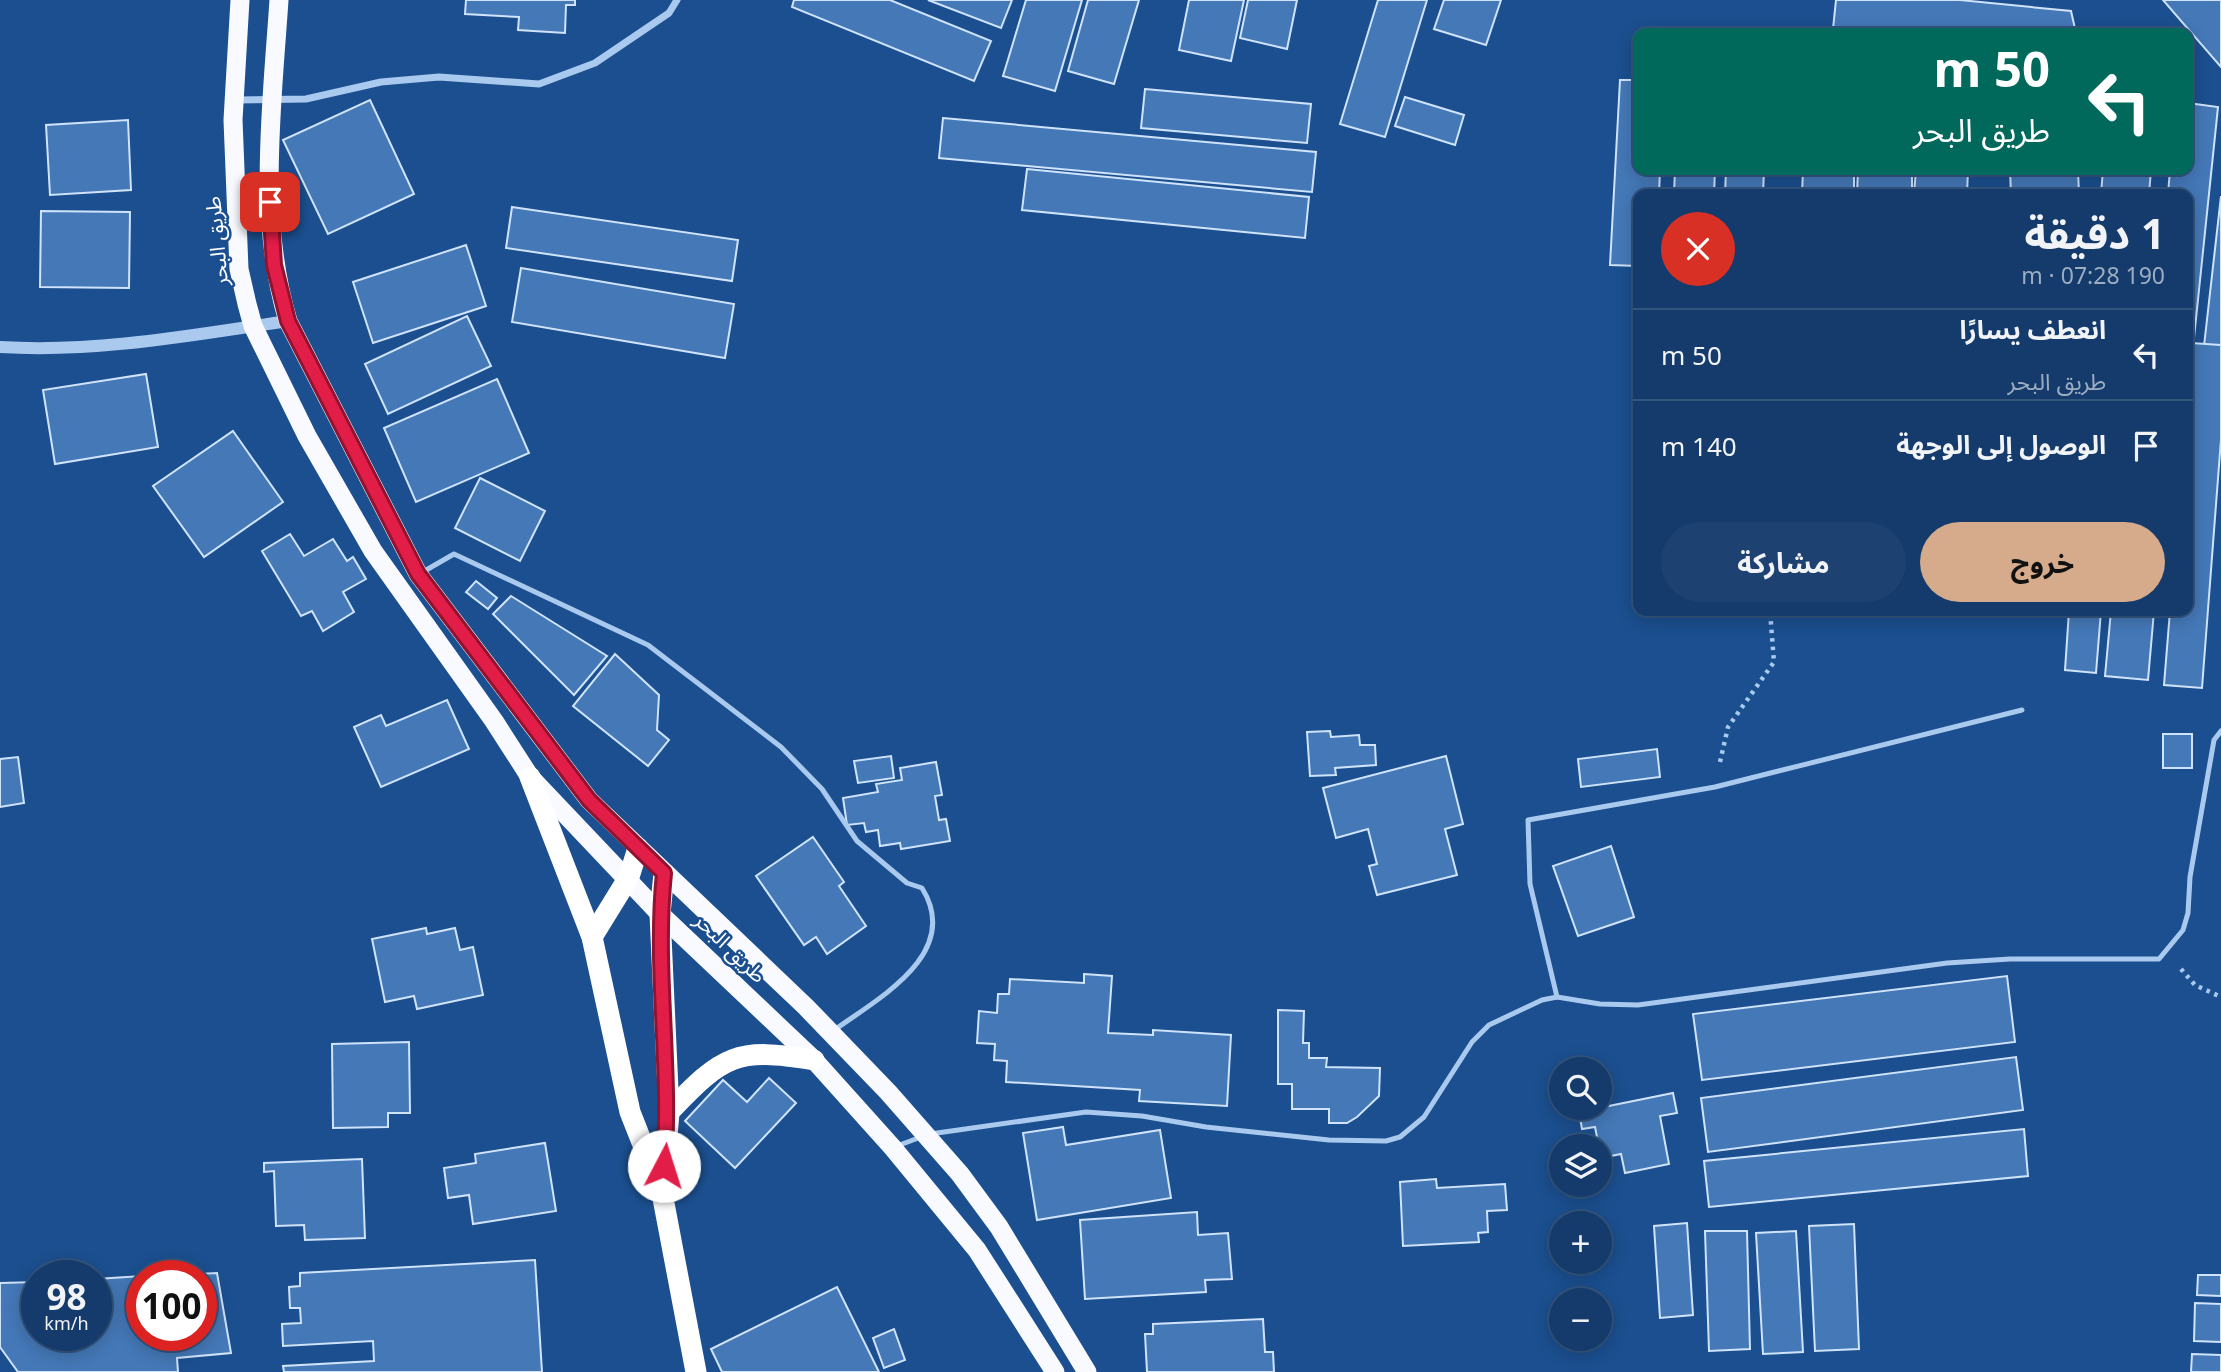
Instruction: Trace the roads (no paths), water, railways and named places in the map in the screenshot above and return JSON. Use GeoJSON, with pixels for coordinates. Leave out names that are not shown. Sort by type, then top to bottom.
{"type":"FeatureCollection","features":[{"type":"Feature","properties":{"kind":"highway","name":"طريق البحر"},"geometry":{"type":"LineString","coordinates":[[240,0],[234,100],[239,269],[253,326],[307,436],[373,551],[494,721],[530,777],[629,877],[660,914],[814,1060],[893,1148],[977,1250],[1055,1372]]}},
{"type":"Feature","properties":{"kind":"highway","name":"طريق البحر"},"geometry":{"type":"LineString","coordinates":[[279,0],[272,102],[270,202],[274,265],[288,321],[418,574],[589,800],[831,1033],[925,1135],[999,1227],[1087,1372]]}},
{"type":"Feature","properties":{"kind":"highway"},"geometry":{"type":"LineString","coordinates":[[530,777],[592,937],[630,1112],[662,1193],[696,1372]]}},
{"type":"Feature","properties":{"kind":"highway"},"geometry":{"type":"LineString","coordinates":[[592,937],[629,877],[638,848]]}},
{"type":"Feature","properties":{"kind":"highway"},"geometry":{"type":"LineString","coordinates":[[662,1193],[669,1112],[660,914],[664,873]]}},
{"type":"Feature","properties":{"kind":"highway"},"geometry":{"type":"LineString","coordinates":[[669,1112],[697,1082],[716,1068],[745,1055],[768,1053],[814,1060]]}},
{"type":"Feature","properties":{"kind":"street"},"geometry":{"type":"LineString","coordinates":[[234,100],[272,102],[306,99],[381,82],[439,77],[539,84],[595,63],[669,13],[677,0]]}},
{"type":"Feature","properties":{"kind":"street"},"geometry":{"type":"LineString","coordinates":[[0,347],[65,348],[288,321]]}},
{"type":"Feature","properties":{"kind":"lane"},"geometry":{"type":"LineString","coordinates":[[418,574],[454,554],[648,645],[781,747],[822,789],[857,841],[907,883],[922,888],[932,917],[926,950],[903,979],[831,1033]]}},
{"type":"Feature","properties":{"kind":"lane"},"geometry":{"type":"LineString","coordinates":[[1557,997],[1530,884],[1528,820],[1714,787],[2022,710]]}},
{"type":"Feature","properties":{"kind":"lane"},"geometry":{"type":"LineString","coordinates":[[893,1148],[925,1135],[1086,1112],[1142,1115],[1206,1127],[1329,1140],[1386,1141],[1399,1137],[1424,1117],[1472,1042],[1489,1025],[1542,1000],[1557,997],[1600,1004],[1638,1005],[1947,963],[2010,960],[2159,960],[2183,930],[2188,913],[2190,877],[2214,740],[2221,731]]}}]}
